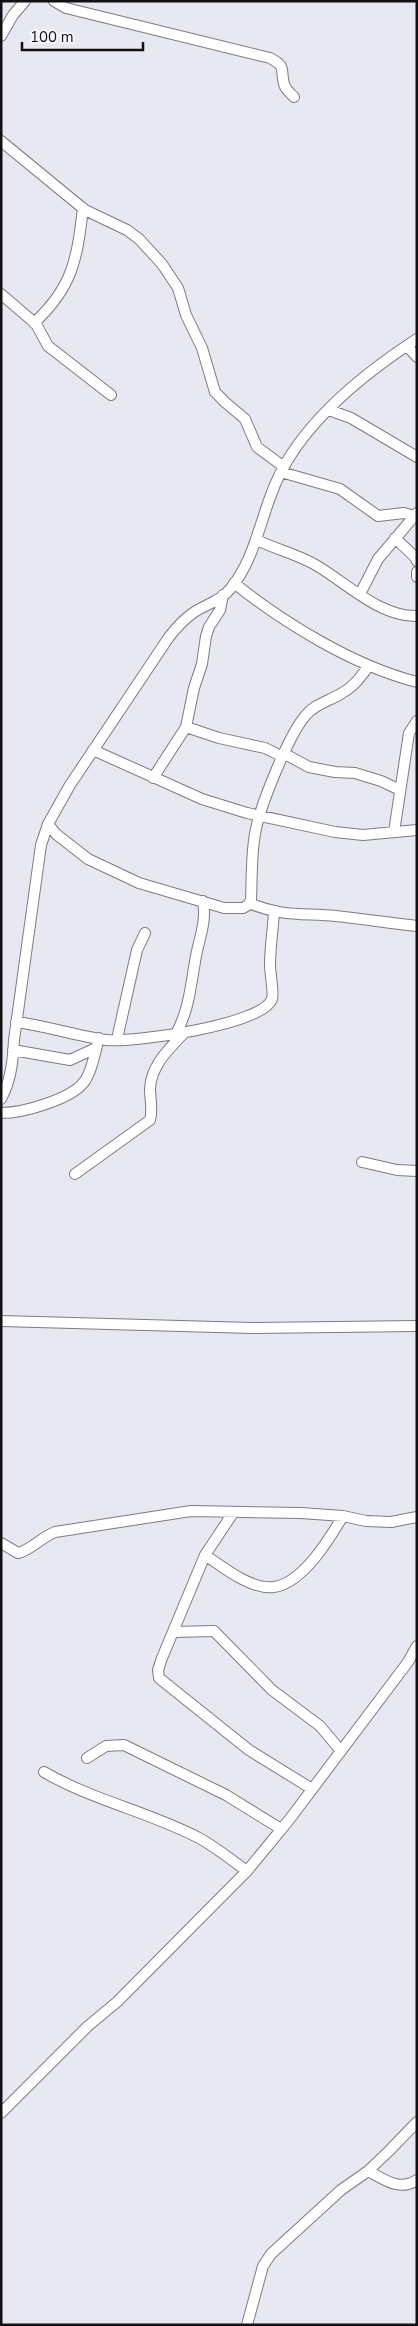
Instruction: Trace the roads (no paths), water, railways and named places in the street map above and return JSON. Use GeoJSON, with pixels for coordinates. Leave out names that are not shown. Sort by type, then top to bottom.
{"type":"FeatureCollection","features":[{"type":"Feature","properties":{"kind":"street"},"geometry":{"type":"LineString","coordinates":[[1,36],[13,14],[25,1]]}},
{"type":"Feature","properties":{"kind":"street"},"geometry":{"type":"LineString","coordinates":[[54,1],[66,8],[270,58],[281,65],[284,71],[284,84],[294,97]]}},
{"type":"Feature","properties":{"kind":"street"},"geometry":{"type":"LineString","coordinates":[[1,141],[97,218],[127,230],[139,239],[173,278],[190,325],[202,348],[216,392],[226,404],[246,418],[257,447],[283,469],[340,489],[378,516],[404,513],[416,515]]}},
{"type":"Feature","properties":{"kind":"street"},"geometry":{"type":"LineString","coordinates":[[34,323],[48,309],[67,283],[78,250],[83,208]]}},
{"type":"Feature","properties":{"kind":"street"},"geometry":{"type":"LineString","coordinates":[[1,294],[34,323],[48,346],[112,395]]}},
{"type":"Feature","properties":{"kind":"street"},"geometry":{"type":"LineString","coordinates":[[1,1099],[10,1076],[41,845],[48,824],[70,785],[169,637],[182,621],[223,596],[234,583],[257,540],[271,495],[283,469],[302,438],[363,377],[417,340]]}},
{"type":"Feature","properties":{"kind":"street"},"geometry":{"type":"LineString","coordinates":[[407,346],[417,357]]}},
{"type":"Feature","properties":{"kind":"street"},"geometry":{"type":"LineString","coordinates":[[330,410],[350,418],[417,458]]}},
{"type":"Feature","properties":{"kind":"street"},"geometry":{"type":"LineString","coordinates":[[360,594],[369,573],[394,538],[416,515]]}},
{"type":"Feature","properties":{"kind":"street"},"geometry":{"type":"LineString","coordinates":[[394,538],[417,561]]}},
{"type":"Feature","properties":{"kind":"street"},"geometry":{"type":"LineString","coordinates":[[257,540],[316,565],[360,594],[403,616],[417,616]]}},
{"type":"Feature","properties":{"kind":"street"},"geometry":{"type":"LineString","coordinates":[[417,572],[417,577]]}},
{"type":"Feature","properties":{"kind":"street"},"geometry":{"type":"LineString","coordinates":[[234,583],[269,610],[370,666],[417,682]]}},
{"type":"Feature","properties":{"kind":"street"},"geometry":{"type":"LineString","coordinates":[[153,778],[186,727],[194,688],[202,664],[206,636],[220,610],[223,596]]}},
{"type":"Feature","properties":{"kind":"street"},"geometry":{"type":"LineString","coordinates":[[48,824],[56,834],[88,859],[139,883],[224,908],[243,908],[249,903],[252,856],[260,816],[284,755],[307,713],[355,684],[370,666]]}},
{"type":"Feature","properties":{"kind":"street"},"geometry":{"type":"LineString","coordinates":[[394,832],[409,733],[417,721]]}},
{"type":"Feature","properties":{"kind":"street"},"geometry":{"type":"LineString","coordinates":[[186,727],[219,738],[265,748],[310,767],[335,772],[355,773],[381,781],[400,790]]}},
{"type":"Feature","properties":{"kind":"street"},"geometry":{"type":"LineString","coordinates":[[94,750],[202,799],[260,816],[335,832],[363,835],[417,830]]}},
{"type":"Feature","properties":{"kind":"street"},"geometry":{"type":"LineString","coordinates":[[75,1174],[150,1120],[152,1111],[151,1084],[156,1066],[180,1033],[191,993],[195,961],[205,923],[203,901]]}},
{"type":"Feature","properties":{"kind":"street"},"geometry":{"type":"LineString","coordinates":[[249,903],[274,912],[300,916],[334,916],[417,926]]}},
{"type":"Feature","properties":{"kind":"street"},"geometry":{"type":"LineString","coordinates":[[13,1050],[70,1060],[97,1043],[211,1028],[258,1011],[272,998],[270,963],[274,912]]}},
{"type":"Feature","properties":{"kind":"street"},"geometry":{"type":"LineString","coordinates":[[117,1040],[137,950],[145,933]]}},
{"type":"Feature","properties":{"kind":"street"},"geometry":{"type":"LineString","coordinates":[[16,1022],[48,1026],[97,1043]]}},
{"type":"Feature","properties":{"kind":"street"},"geometry":{"type":"LineString","coordinates":[[1,1113],[10,1113],[34,1107],[68,1095],[86,1079],[97,1043]]}},
{"type":"Feature","properties":{"kind":"street"},"geometry":{"type":"LineString","coordinates":[[362,1162],[397,1170],[417,1171]]}},
{"type":"Feature","properties":{"kind":"street"},"geometry":{"type":"LineString","coordinates":[[1,1321],[252,1328],[417,1326]]}},
{"type":"Feature","properties":{"kind":"street"},"geometry":{"type":"LineString","coordinates":[[1,1543],[18,1553],[22,1553],[44,1536],[55,1532],[191,1511],[343,1516],[366,1521],[392,1522],[417,1516]]}},
{"type":"Feature","properties":{"kind":"street"},"geometry":{"type":"LineString","coordinates":[[233,1513],[205,1555],[158,1670],[161,1682],[249,1750],[312,1789]]}},
{"type":"Feature","properties":{"kind":"street"},"geometry":{"type":"LineString","coordinates":[[205,1555],[248,1580],[261,1586],[274,1587],[283,1584],[311,1562],[321,1551],[343,1516]]}},
{"type":"Feature","properties":{"kind":"street"},"geometry":{"type":"LineString","coordinates":[[173,1632],[214,1632],[272,1690],[320,1726],[341,1751]]}},
{"type":"Feature","properties":{"kind":"street"},"geometry":{"type":"LineString","coordinates":[[1,2113],[88,2026],[117,2002],[247,1871],[341,1751],[408,1662],[417,1646]]}},
{"type":"Feature","properties":{"kind":"street"},"geometry":{"type":"LineString","coordinates":[[86,1758],[106,1746],[124,1744],[226,1795],[281,1829]]}},
{"type":"Feature","properties":{"kind":"street"},"geometry":{"type":"LineString","coordinates":[[44,1772],[70,1787],[100,1797],[200,1838],[247,1871]]}},
{"type":"Feature","properties":{"kind":"street"},"geometry":{"type":"LineString","coordinates":[[247,2325],[263,2266],[271,2254],[341,2190],[368,2170],[417,2122]]}},
{"type":"Feature","properties":{"kind":"street"},"geometry":{"type":"LineString","coordinates":[[368,2170],[396,2186],[402,2186],[417,2180]]}}]}
